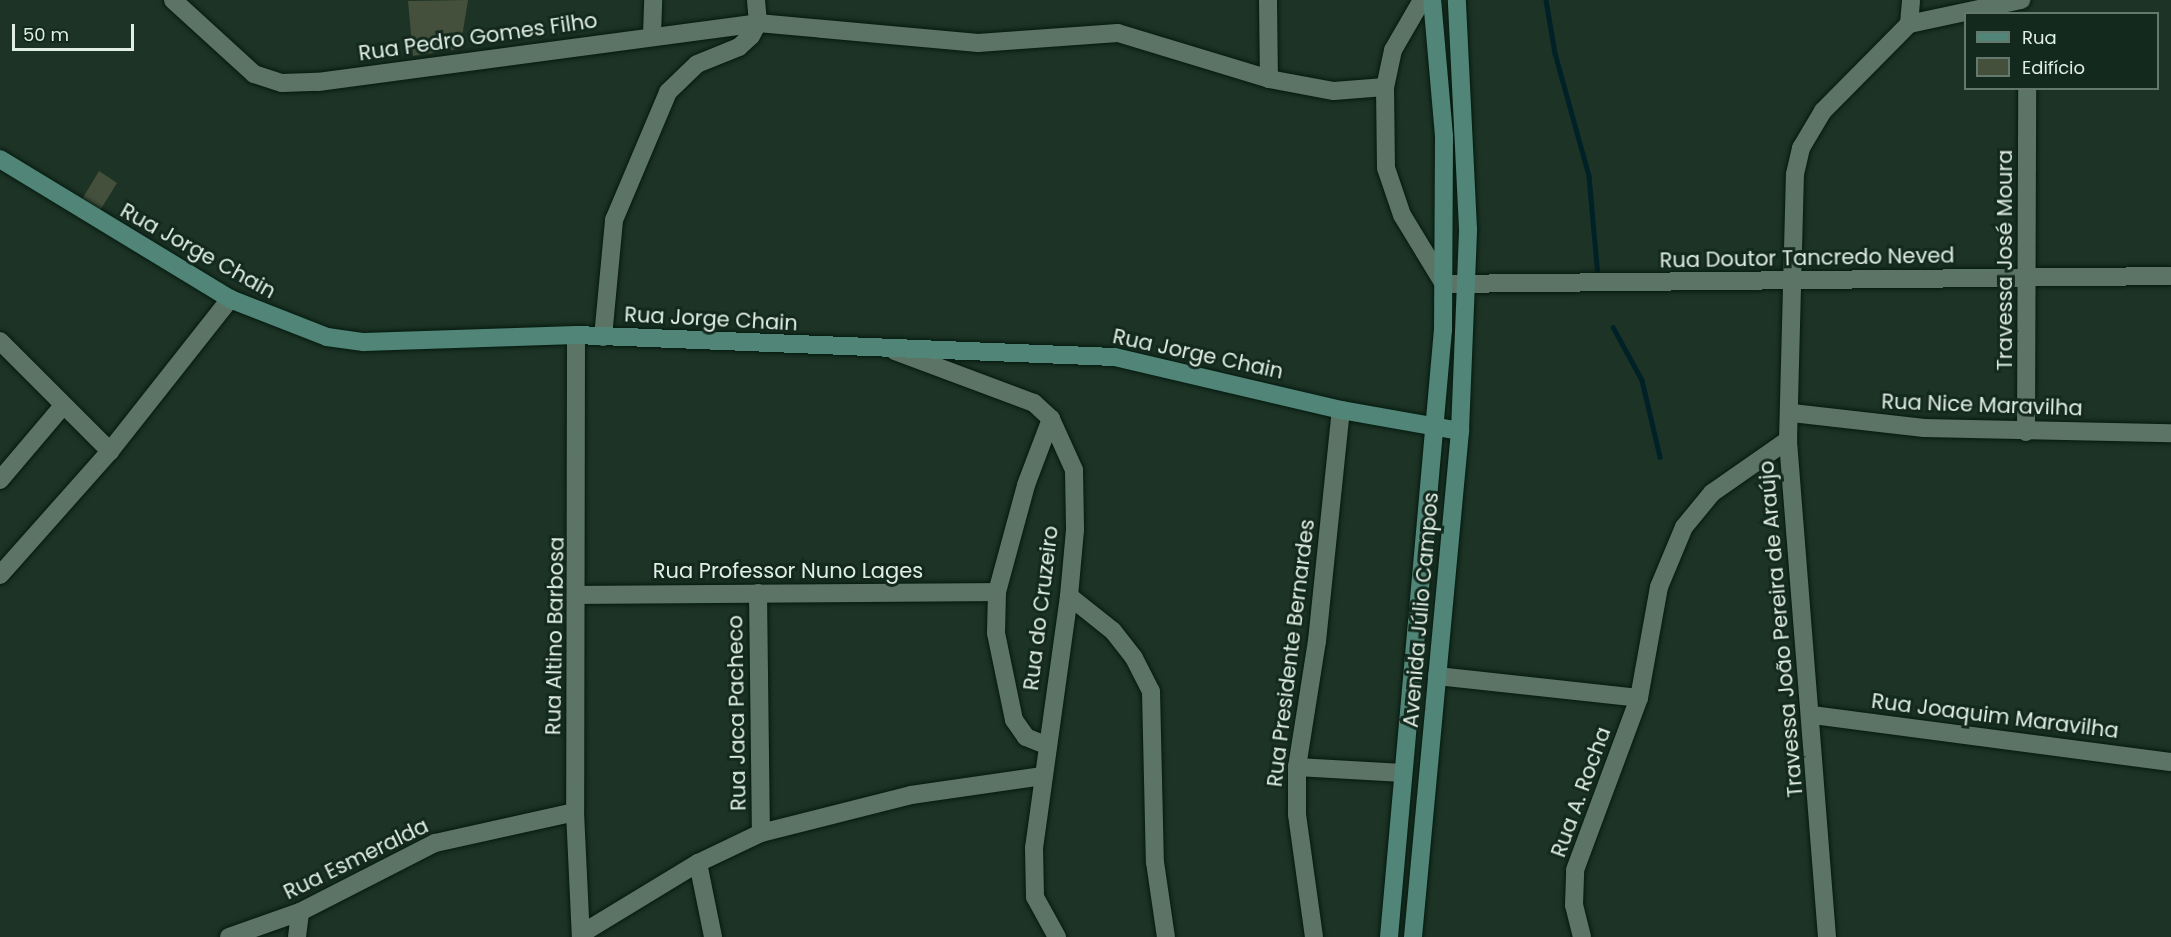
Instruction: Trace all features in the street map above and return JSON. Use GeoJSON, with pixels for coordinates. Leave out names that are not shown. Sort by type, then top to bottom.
{"type":"FeatureCollection","features":[{"type":"Feature","properties":{"kind":"street","name":"Rua Pedro Gomes Filho"},"geometry":{"type":"LineString","coordinates":[[173,0],[254,74],[282,83],[318,82],[652,35],[758,23],[978,43],[1118,33],[1269,80],[1334,91],[1385,87]]}},
{"type":"Feature","properties":{"kind":"street"},"geometry":{"type":"LineString","coordinates":[[652,35],[653,0]]}},
{"type":"Feature","properties":{"kind":"street"},"geometry":{"type":"LineString","coordinates":[[603,337],[614,220],[668,92],[697,64],[739,47],[758,23],[756,0]]}},
{"type":"Feature","properties":{"kind":"street"},"geometry":{"type":"LineString","coordinates":[[1268,0],[1269,80]]}},
{"type":"Feature","properties":{"kind":"street"},"geometry":{"type":"LineString","coordinates":[[1422,0],[1393,50],[1385,87],[1391,190],[1444,284]]}},
{"type":"Feature","properties":{"kind":"street"},"geometry":{"type":"LineString","coordinates":[[1389,937],[1434,426],[1444,284],[1444,136],[1432,0]]}},
{"type":"Feature","properties":{"kind":"street","name":"Avenida Júlio Campos"},"geometry":{"type":"LineString","coordinates":[[1413,937],[1460,431],[1465,286],[1465,136],[1457,0]]}},
{"type":"Feature","properties":{"kind":"street"},"geometry":{"type":"LineString","coordinates":[[1911,0],[1909,24],[1964,12]]}},
{"type":"Feature","properties":{"kind":"street"},"geometry":{"type":"LineString","coordinates":[[1964,12],[2020,0]]}},
{"type":"Feature","properties":{"kind":"street","name":"Travessa João Pereira de Araújo"},"geometry":{"type":"LineString","coordinates":[[1827,937],[1813,715],[1799,618],[1788,440],[1792,413],[1795,174],[1801,148],[1823,111],[1909,24]]}},
{"type":"Feature","properties":{"kind":"street","name":"Travessa José Moura"},"geometry":{"type":"LineString","coordinates":[[2026,432],[2027,90]]}},
{"type":"Feature","properties":{"kind":"street"},"geometry":{"type":"LineString","coordinates":[[1444,136],[1465,136]]}},
{"type":"Feature","properties":{"kind":"street","name":"Rua Jorge Chain"},"geometry":{"type":"LineString","coordinates":[[0,159],[230,299],[287,325],[364,342],[576,335],[895,351],[1115,357],[1341,410],[1460,431]]}},
{"type":"Feature","properties":{"kind":"street","name":"Rua Doutor Tancredo Neved"},"geometry":{"type":"LineString","coordinates":[[1444,284],[1465,286],[2171,276]]}},
{"type":"Feature","properties":{"kind":"street"},"geometry":{"type":"LineString","coordinates":[[0,575],[110,451],[230,299]]}},
{"type":"Feature","properties":{"kind":"street","name":"Rua Altino Barbosa"},"geometry":{"type":"LineString","coordinates":[[576,335],[579,595],[575,812],[581,936]]}},
{"type":"Feature","properties":{"kind":"street"},"geometry":{"type":"LineString","coordinates":[[0,341],[62,408],[110,451]]}},
{"type":"Feature","properties":{"kind":"street","name":"Rua do Cruzeiro"},"geometry":{"type":"LineString","coordinates":[[895,351],[1034,403],[1051,419],[1074,470],[1075,530],[1069,596],[1034,848],[1035,897],[1057,937]]}},
{"type":"Feature","properties":{"kind":"street"},"geometry":{"type":"LineString","coordinates":[[0,480],[62,408]]}},
{"type":"Feature","properties":{"kind":"street","name":"Rua Presidente Bernardes"},"geometry":{"type":"LineString","coordinates":[[1314,937],[1297,815],[1297,767],[1317,641],[1341,410]]}},
{"type":"Feature","properties":{"kind":"street","name":"Rua Nice Maravilha"},"geometry":{"type":"LineString","coordinates":[[1792,413],[1924,428],[2026,432],[2171,433]]}},
{"type":"Feature","properties":{"kind":"street"},"geometry":{"type":"LineString","coordinates":[[1048,746],[1026,737],[1014,720],[996,633],[997,592],[1026,485],[1051,419]]}},
{"type":"Feature","properties":{"kind":"street","name":"Rua A. Rocha"},"geometry":{"type":"LineString","coordinates":[[1582,937],[1574,905],[1575,870],[1639,698],[1659,587],[1684,527],[1712,493],[1788,440]]}},
{"type":"Feature","properties":{"kind":"street"},"geometry":{"type":"LineString","coordinates":[[1429,485],[1455,487]]}},
{"type":"Feature","properties":{"kind":"street","name":"Rua Professor Nuno Lages"},"geometry":{"type":"LineString","coordinates":[[579,595],[997,592]]}},
{"type":"Feature","properties":{"kind":"street","name":"Rua Jaca Pacheco"},"geometry":{"type":"LineString","coordinates":[[758,594],[761,833]]}},
{"type":"Feature","properties":{"kind":"street"},"geometry":{"type":"LineString","coordinates":[[1069,596],[1113,631],[1134,658],[1151,691],[1155,862],[1166,937]]}},
{"type":"Feature","properties":{"kind":"street"},"geometry":{"type":"LineString","coordinates":[[1437,675],[1639,698]]}},
{"type":"Feature","properties":{"kind":"street","name":"Rua Joaquim Maravilha"},"geometry":{"type":"LineString","coordinates":[[1813,715],[2171,762]]}},
{"type":"Feature","properties":{"kind":"street"},"geometry":{"type":"LineString","coordinates":[[1297,767],[1403,773]]}},
{"type":"Feature","properties":{"kind":"street"},"geometry":{"type":"LineString","coordinates":[[581,936],[698,863],[761,833],[911,795],[1043,776]]}},
{"type":"Feature","properties":{"kind":"street","name":"Rua Esmeralda"},"geometry":{"type":"LineString","coordinates":[[229,937],[300,912],[435,843],[575,812]]}},
{"type":"Feature","properties":{"kind":"street"},"geometry":{"type":"LineString","coordinates":[[698,863],[713,937]]}},
{"type":"Feature","properties":{"kind":"street"},"geometry":{"type":"LineString","coordinates":[[297,937],[300,912]]}},
{"type":"Feature","properties":{"kind":"building"},"geometry":{"type":"Polygon","coordinates":[[[468,0],[460,49],[413,56],[408,1],[468,0]]]}},
{"type":"Feature","properties":{"kind":"building"},"geometry":{"type":"Polygon","coordinates":[[[99,171],[117,183],[99,212],[81,201],[99,171]]]}},
{"type":"Feature","properties":{"kind":"waterway"},"geometry":{"type":"LineString","coordinates":[[1546,0],[1555,53],[1589,176],[1598,277]]}},
{"type":"Feature","properties":{"kind":"waterway"},"geometry":{"type":"LineString","coordinates":[[1613,327],[1642,380],[1660,457]]}}]}
